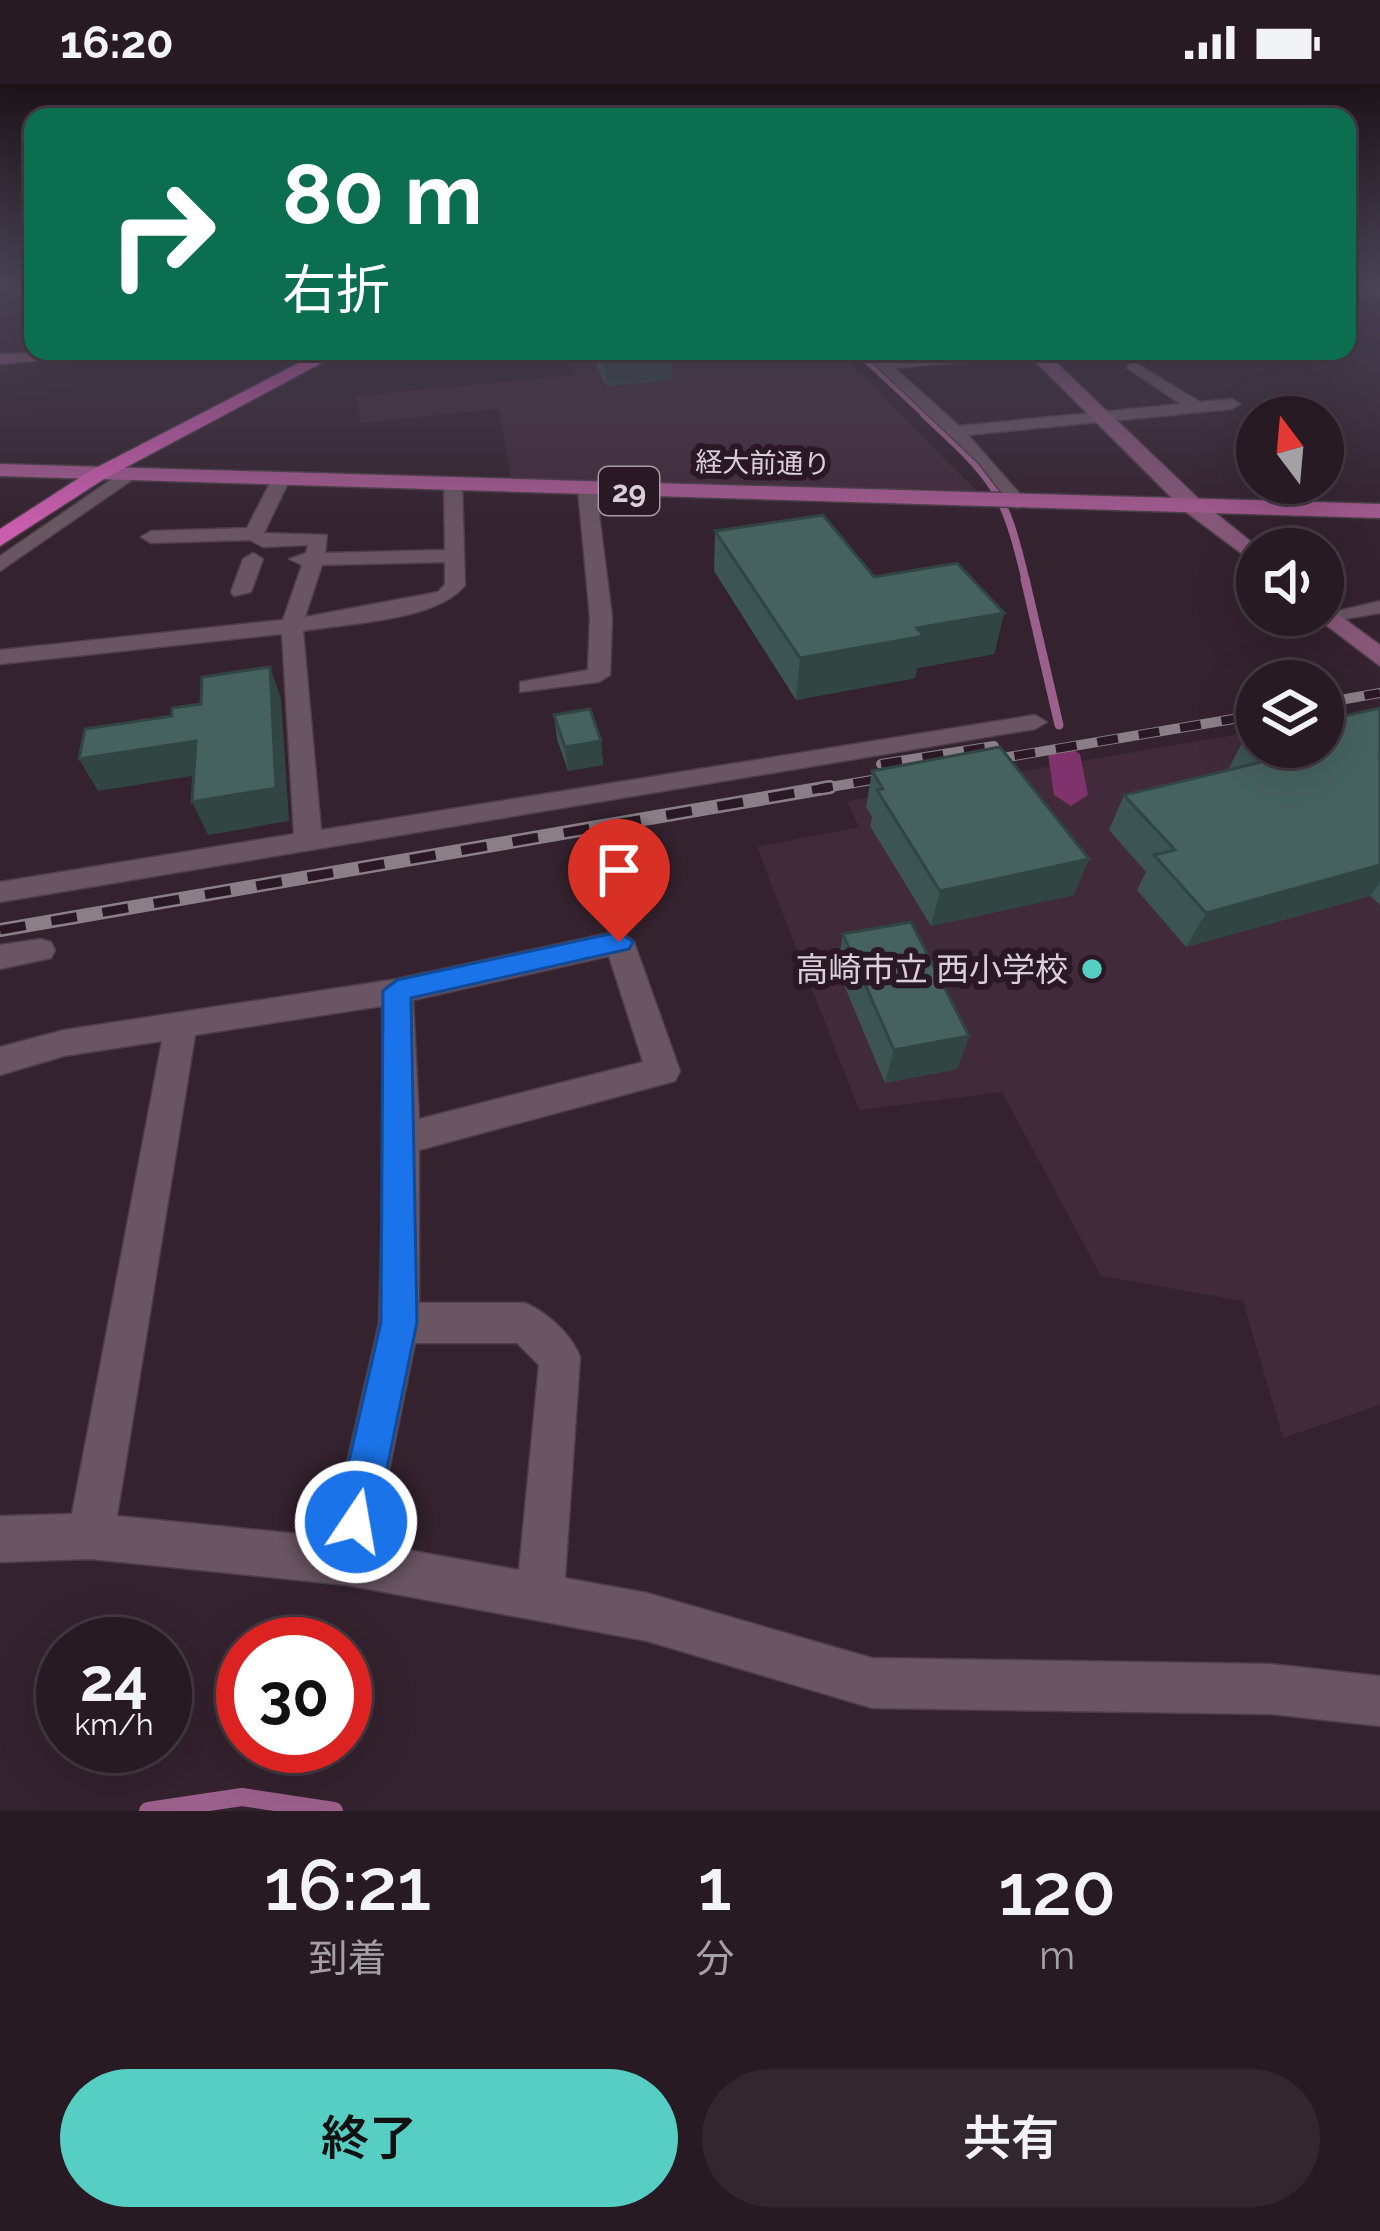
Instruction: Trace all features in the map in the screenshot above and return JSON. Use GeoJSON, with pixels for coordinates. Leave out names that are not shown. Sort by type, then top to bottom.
{"type":"FeatureCollection","features":[{"type":"Feature","properties":{"kind":"highway"},"geometry":{"type":"LineString","coordinates":[[0,514],[64,473],[268,367]]}},
{"type":"Feature","properties":{"kind":"highway"},"geometry":{"type":"LineString","coordinates":[[0,539],[97,475],[305,367]]}},
{"type":"Feature","properties":{"kind":"main road","name":"経大前通り"},"geometry":{"type":"LineString","coordinates":[[0,470],[1380,511]]}},
{"type":"Feature","properties":{"kind":"street"},"geometry":{"type":"LineString","coordinates":[[885,367],[955,431],[1018,502]]}},
{"type":"Feature","properties":{"kind":"street"},"geometry":{"type":"LineString","coordinates":[[1049,367],[1194,507],[1236,541]]}},
{"type":"Feature","properties":{"kind":"street"},"geometry":{"type":"LineString","coordinates":[[1134,367],[1196,407]]}},
{"type":"Feature","properties":{"kind":"street"},"geometry":{"type":"LineString","coordinates":[[955,431],[1232,404]]}},
{"type":"Feature","properties":{"kind":"street"},"geometry":{"type":"LineString","coordinates":[[0,565],[130,475]]}},
{"type":"Feature","properties":{"kind":"street"},"geometry":{"type":"LineString","coordinates":[[242,592],[281,479]]}},
{"type":"Feature","properties":{"kind":"street"},"geometry":{"type":"LineString","coordinates":[[0,657],[292,626],[445,596],[454,584],[453,484]]}},
{"type":"Feature","properties":{"kind":"street"},"geometry":{"type":"LineString","coordinates":[[528,687],[599,675],[601,617],[587,490]]}},
{"type":"Feature","properties":{"kind":"street"},"geometry":{"type":"LineString","coordinates":[[151,537],[257,545],[320,539],[292,626],[308,842]]}},
{"type":"Feature","properties":{"kind":"street"},"geometry":{"type":"LineString","coordinates":[[316,559],[455,556]]}},
{"type":"Feature","properties":{"kind":"street"},"geometry":{"type":"LineString","coordinates":[[1344,612],[1380,607]]}},
{"type":"Feature","properties":{"kind":"street"},"geometry":{"type":"LineString","coordinates":[[1344,629],[1380,658]]}},
{"type":"Feature","properties":{"kind":"street"},"geometry":{"type":"LineString","coordinates":[[0,892],[1036,722]]}},
{"type":"Feature","properties":{"kind":"street"},"geometry":{"type":"LineString","coordinates":[[0,1061],[64,1043],[397,991],[619,942],[663,1070],[402,1138]]}},
{"type":"Feature","properties":{"kind":"street"},"geometry":{"type":"LineString","coordinates":[[0,957],[40,950]]}},
{"type":"Feature","properties":{"kind":"street"},"geometry":{"type":"LineString","coordinates":[[347,1562],[399,1322],[402,1138],[397,991]]}},
{"type":"Feature","properties":{"kind":"street"},"geometry":{"type":"LineString","coordinates":[[91,1536],[180,1028]]}},
{"type":"Feature","properties":{"kind":"street"},"geometry":{"type":"LineString","coordinates":[[399,1322],[525,1322],[560,1358],[540,1598]]}},
{"type":"Feature","properties":{"kind":"street"},"geometry":{"type":"LineString","coordinates":[[0,1539],[91,1536],[347,1562],[647,1617],[872,1684],[1269,1689],[1380,1701]]}},
{"type":"Feature","properties":{"kind":"shaded area"},"geometry":{"type":"Polygon","coordinates":[[[572,367],[853,367],[978,492],[511,479],[499,409],[360,423],[357,396],[574,375],[572,367]]]}},
{"type":"Feature","properties":{"kind":"shaded area","name":"高崎市立 西小学校"},"geometry":{"type":"Polygon","coordinates":[[[1380,710],[1380,1405],[1283,1438],[1243,1301],[1101,1276],[1002,1092],[859,1110],[757,847],[859,827],[847,801],[1236,735],[1236,768],[1344,768],[1344,716],[1380,710]]]}},
{"type":"Feature","properties":{"kind":"building"},"geometry":{"type":"Polygon","coordinates":[[[823,515],[874,577],[957,563],[1004,613],[917,628],[924,636],[800,658],[715,531],[823,515]]]}},
{"type":"Feature","properties":{"kind":"building"},"geometry":{"type":"Polygon","coordinates":[[[270,667],[276,788],[192,802],[196,741],[79,759],[85,729],[172,716],[172,708],[201,704],[202,677],[270,667]]]}},
{"type":"Feature","properties":{"kind":"building"},"geometry":{"type":"Polygon","coordinates":[[[1380,708],[1380,865],[1206,913],[1154,855],[1175,850],[1124,795],[1237,768],[1344,768],[1344,716],[1380,708]]]}},
{"type":"Feature","properties":{"kind":"building"},"geometry":{"type":"Polygon","coordinates":[[[590,709],[601,741],[565,747],[554,715],[590,709]]]}},
{"type":"Feature","properties":{"kind":"building"},"geometry":{"type":"Polygon","coordinates":[[[1000,747],[1089,859],[940,891],[877,790],[883,789],[872,771],[1000,747]]]}},
{"type":"Feature","properties":{"kind":"building"},"geometry":{"type":"Polygon","coordinates":[[[911,922],[969,1036],[894,1050],[843,934],[911,922]]]}},
{"type":"Feature","properties":{"kind":"waterway"},"geometry":{"type":"LineString","coordinates":[[873,367],[927,417]]}},
{"type":"Feature","properties":{"kind":"waterway"},"geometry":{"type":"LineString","coordinates":[[924,414],[993,487],[1011,525],[1026,582]]}},
{"type":"Feature","properties":{"kind":"waterway"},"geometry":{"type":"LineString","coordinates":[[1025,579],[1059,725]]}},
{"type":"Feature","properties":{"kind":"waterway"},"geometry":{"type":"LineString","coordinates":[[1064,754],[1071,795]]}},
{"type":"Feature","properties":{"kind":"waterway"},"geometry":{"type":"LineString","coordinates":[[148,1811],[242,1797],[334,1811]]}},
{"type":"Feature","properties":{"kind":"railway"},"geometry":{"type":"LineString","coordinates":[[1344,699],[1380,693]]}},
{"type":"Feature","properties":{"kind":"railway"},"geometry":{"type":"LineString","coordinates":[[973,763],[1236,719]]}},
{"type":"Feature","properties":{"kind":"railway"},"geometry":{"type":"LineString","coordinates":[[881,764],[994,746]]}},
{"type":"Feature","properties":{"kind":"railway"},"geometry":{"type":"LineString","coordinates":[[830,787],[902,775]]}},
{"type":"Feature","properties":{"kind":"railway"},"geometry":{"type":"LineString","coordinates":[[0,930],[830,787]]}},
{"type":"Feature","properties":{"kind":"railway"},"geometry":{"type":"LineString","coordinates":[[812,790],[830,787]]}},
{"type":"Feature","properties":{"kind":"place","name":"高崎市立 西小学校"},"geometry":{"type":"Point","coordinates":[1092,969]}},
{"type":"Feature","properties":{"kind":"route"},"geometry":{"type":"LineString","coordinates":[[356,1522],[399,1322],[402,1138],[397,991],[619,942]]}}]}
